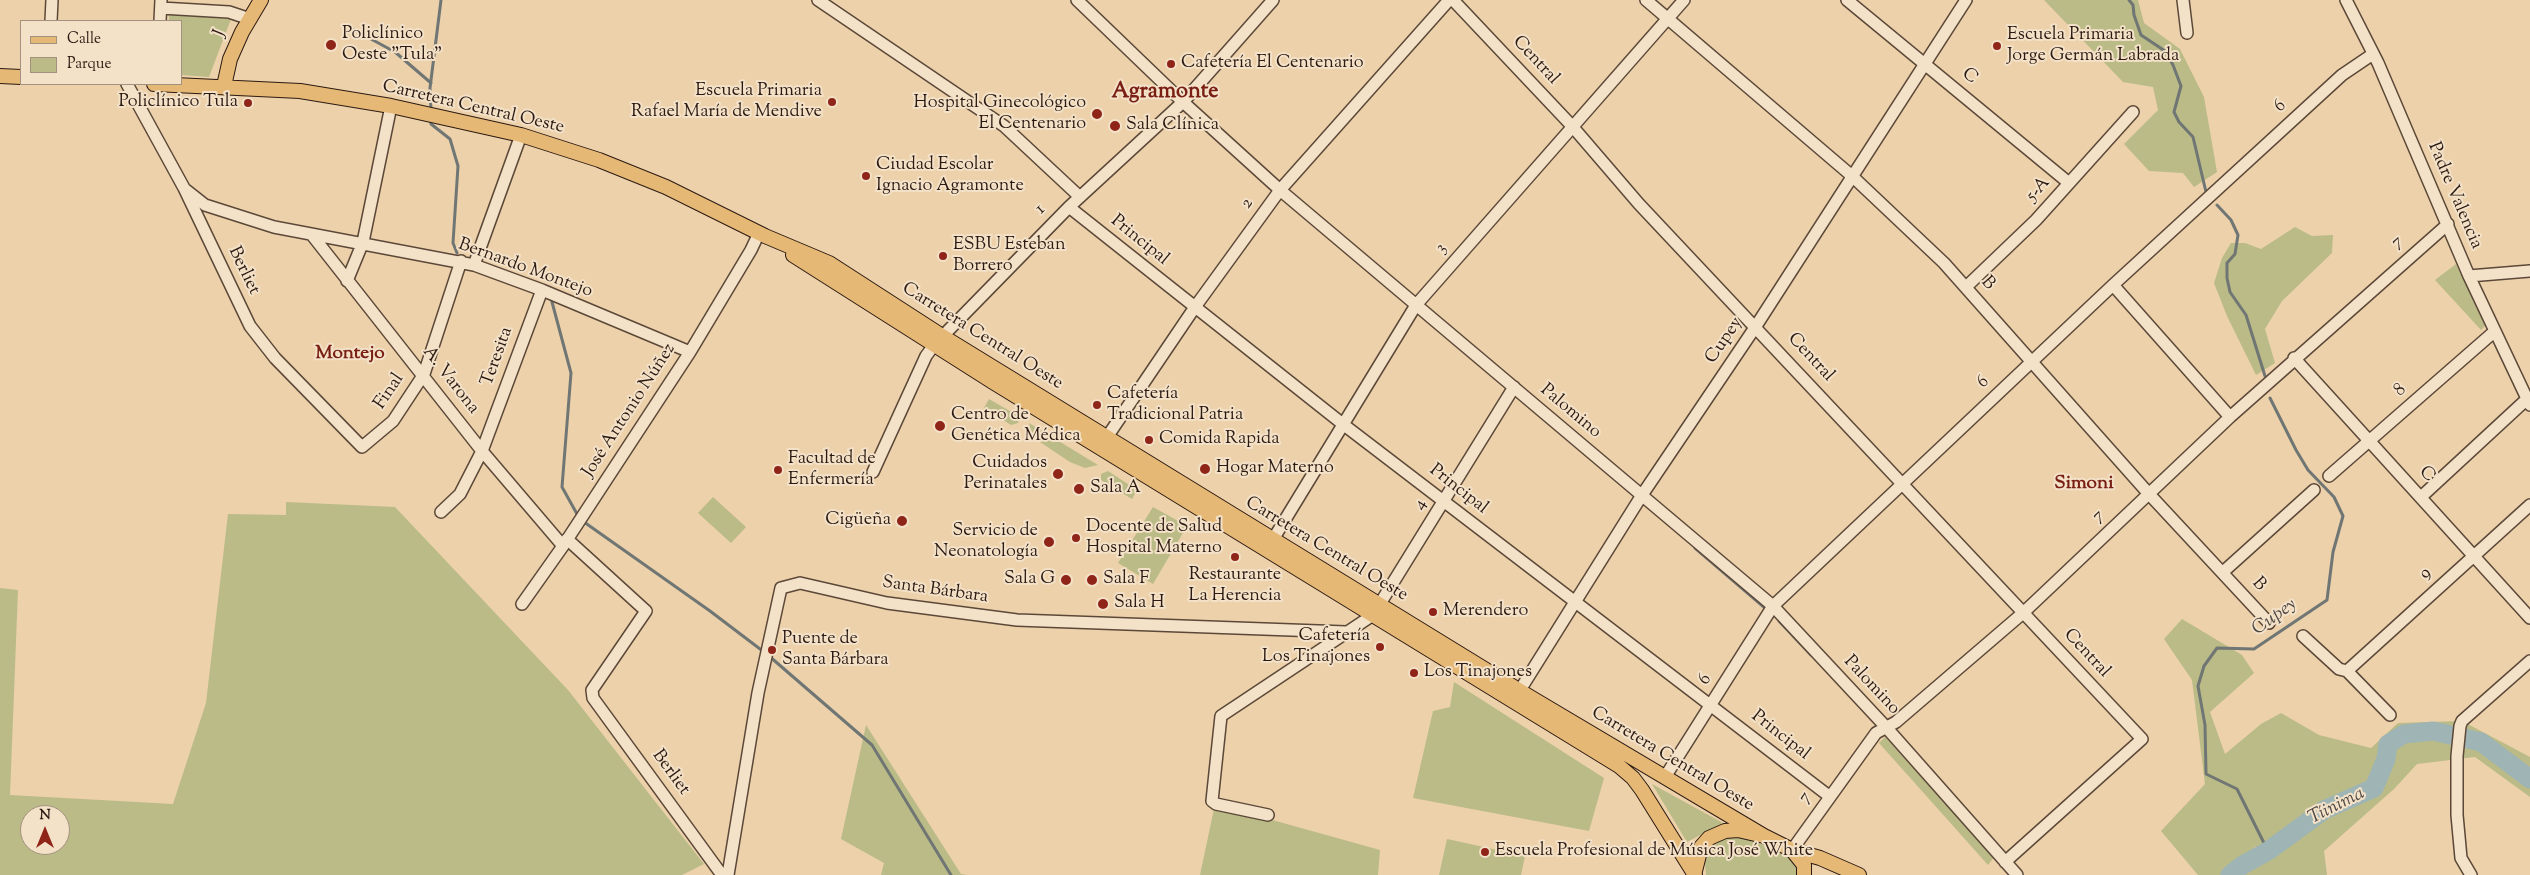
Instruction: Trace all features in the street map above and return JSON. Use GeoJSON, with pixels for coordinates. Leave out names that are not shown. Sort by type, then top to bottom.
{"type":"FeatureCollection","features":[{"type":"Feature","properties":{"kind":"main road","name":"J"},"geometry":{"type":"LineString","coordinates":[[224,86],[230,59],[261,0]]}},
{"type":"Feature","properties":{"kind":"main road"},"geometry":{"type":"LineString","coordinates":[[0,76],[20,77]]}},
{"type":"Feature","properties":{"kind":"main road","name":"Carretera Central Oeste"},"geometry":{"type":"LineString","coordinates":[[182,85],[300,91],[391,106],[521,134],[599,160],[658,184],[762,234],[938,340],[1516,696],[1619,766],[1633,778],[1681,851],[1694,875]]}},
{"type":"Feature","properties":{"kind":"main road","name":"Carretera Central Oeste"},"geometry":{"type":"LineString","coordinates":[[1516,696],[1665,777],[1764,836]]}},
{"type":"Feature","properties":{"kind":"main road"},"geometry":{"type":"LineString","coordinates":[[1681,851],[1725,831],[1738,830],[1764,836],[1792,850],[1820,858],[1859,875]]}},
{"type":"Feature","properties":{"kind":"main road"},"geometry":{"type":"LineString","coordinates":[[1694,875],[1701,847],[1709,838]]}},
{"type":"Feature","properties":{"kind":"main road"},"geometry":{"type":"LineString","coordinates":[[1792,850],[1804,870],[1814,875]]}},
{"type":"Feature","properties":{"kind":"street"},"geometry":{"type":"LineString","coordinates":[[51,20],[52,0]]}},
{"type":"Feature","properties":{"kind":"street"},"geometry":{"type":"LineString","coordinates":[[818,0],[1004,126],[1080,197]]}},
{"type":"Feature","properties":{"kind":"street","name":"Palomino"},"geometry":{"type":"LineString","coordinates":[[1077,0],[1183,102],[1280,190],[1773,606],[1885,726],[2017,875]]}},
{"type":"Feature","properties":{"kind":"street","name":"1"},"geometry":{"type":"LineString","coordinates":[[873,472],[926,356],[938,340],[1069,207],[1183,102],[1274,0]]}},
{"type":"Feature","properties":{"kind":"street","name":"Central"},"geometry":{"type":"LineString","coordinates":[[1451,0],[1572,126],[1639,204],[1756,326],[2142,739],[2005,862]]}},
{"type":"Feature","properties":{"kind":"street","name":"2"},"geometry":{"type":"LineString","coordinates":[[1103,442],[1195,308],[1280,190],[1451,0]]}},
{"type":"Feature","properties":{"kind":"street","name":"B"},"geometry":{"type":"LineString","coordinates":[[1646,0],[1852,176],[1944,263],[2033,361],[2149,494],[2269,623]]}},
{"type":"Feature","properties":{"kind":"street","name":"3"},"geometry":{"type":"LineString","coordinates":[[1270,545],[1416,305],[1684,0]]}},
{"type":"Feature","properties":{"kind":"street","name":"C"},"geometry":{"type":"LineString","coordinates":[[1846,0],[2069,183]]}},
{"type":"Feature","properties":{"kind":"street","name":"Cupey"},"geometry":{"type":"LineString","coordinates":[[1516,696],[1573,601],[1756,326],[1966,0]]}},
{"type":"Feature","properties":{"kind":"street"},"geometry":{"type":"LineString","coordinates":[[2183,0],[2187,33]]}},
{"type":"Feature","properties":{"kind":"street","name":"Padre Valencia"},"geometry":{"type":"LineString","coordinates":[[2346,0],[2373,54],[2469,276],[2528,402]]}},
{"type":"Feature","properties":{"kind":"street"},"geometry":{"type":"LineString","coordinates":[[160,20],[161,4],[228,12],[250,19]]}},
{"type":"Feature","properties":{"kind":"street","name":"6"},"geometry":{"type":"LineString","coordinates":[[1665,777],[1773,606],[2113,285],[2342,74],[2373,54]]}},
{"type":"Feature","properties":{"kind":"street","name":"Berliet"},"geometry":{"type":"LineString","coordinates":[[128,85],[184,188],[250,326],[275,358],[362,447]]}},
{"type":"Feature","properties":{"kind":"street"},"geometry":{"type":"LineString","coordinates":[[347,281],[363,242],[391,106]]}},
{"type":"Feature","properties":{"kind":"street","name":"5-A"},"geometry":{"type":"LineString","coordinates":[[1966,287],[2036,220],[2133,112]]}},
{"type":"Feature","properties":{"kind":"street"},"geometry":{"type":"LineString","coordinates":[[474,265],[521,134]]}},
{"type":"Feature","properties":{"kind":"street","name":"Bernardo Montejo"},"geometry":{"type":"LineString","coordinates":[[184,188],[206,205],[274,227],[312,235],[363,242],[474,265],[542,290],[690,352]]}},
{"type":"Feature","properties":{"kind":"street","name":"Principal"},"geometry":{"type":"LineString","coordinates":[[1069,207],[1344,425],[1829,796]]}},
{"type":"Feature","properties":{"kind":"street","name":"7"},"geometry":{"type":"LineString","coordinates":[[1792,850],[1869,741],[1885,726],[1896,722],[2023,613],[2230,416],[2448,224]]}},
{"type":"Feature","properties":{"kind":"street","name":"José Antonio Núñez"},"geometry":{"type":"LineString","coordinates":[[522,604],[690,352],[762,234]]}},
{"type":"Feature","properties":{"kind":"street","name":"A. Varona"},"geometry":{"type":"LineString","coordinates":[[312,235],[347,281],[424,374],[482,451],[565,542],[646,611],[592,690]]}},
{"type":"Feature","properties":{"kind":"street","name":"Final"},"geometry":{"type":"LineString","coordinates":[[362,447],[393,421],[424,374],[461,261]]}},
{"type":"Feature","properties":{"kind":"street"},"geometry":{"type":"LineString","coordinates":[[2469,276],[2530,271]]}},
{"type":"Feature","properties":{"kind":"street"},"geometry":{"type":"LineString","coordinates":[[2113,285],[2230,416]]}},
{"type":"Feature","properties":{"kind":"street","name":"Teresita"},"geometry":{"type":"LineString","coordinates":[[441,512],[460,494],[482,451],[542,290]]}},
{"type":"Feature","properties":{"kind":"street","name":"8"},"geometry":{"type":"LineString","coordinates":[[2329,476],[2495,331]]}},
{"type":"Feature","properties":{"kind":"street","name":"C"},"geometry":{"type":"LineString","coordinates":[[2294,358],[2475,554],[2530,618]]}},
{"type":"Feature","properties":{"kind":"street","name":"4"},"geometry":{"type":"LineString","coordinates":[[1377,610],[1514,387]]}},
{"type":"Feature","properties":{"kind":"street"},"geometry":{"type":"LineString","coordinates":[[2421,496],[2528,402]]}},
{"type":"Feature","properties":{"kind":"street"},"geometry":{"type":"LineString","coordinates":[[2223,572],[2314,490]]}},
{"type":"Feature","properties":{"kind":"street","name":"9"},"geometry":{"type":"LineString","coordinates":[[2347,671],[2530,505]]}},
{"type":"Feature","properties":{"kind":"street","name":"Santa Bárbara"},"geometry":{"type":"LineString","coordinates":[[728,875],[763,674],[781,588],[800,583],[887,603],[1017,620],[1346,632]]}},
{"type":"Feature","properties":{"kind":"street"},"geometry":{"type":"LineString","coordinates":[[1268,815],[1216,804],[1212,801],[1221,716],[1377,610]]}},
{"type":"Feature","properties":{"kind":"street"},"geometry":{"type":"LineString","coordinates":[[2303,636],[2340,669],[2347,671],[2390,715]]}},
{"type":"Feature","properties":{"kind":"street"},"geometry":{"type":"LineString","coordinates":[[2471,875],[2461,858],[2457,756],[2460,726],[2462,721],[2530,661]]}},
{"type":"Feature","properties":{"kind":"street","name":"Berliet"},"geometry":{"type":"LineString","coordinates":[[592,690],[593,698],[722,875]]}},
{"type":"Feature","properties":{"kind":"green space"},"geometry":{"type":"Polygon","coordinates":[[[2044,0],[2138,0],[2144,23],[2180,49],[2204,97],[2217,172],[2194,187],[2183,173],[2149,171],[2124,144],[2158,110],[2153,87],[2123,82],[2044,0]]]}},
{"type":"Feature","properties":{"kind":"green space"},"geometry":{"type":"Polygon","coordinates":[[[169,15],[231,19],[209,77],[182,75],[182,20],[169,20],[169,15]]]}},
{"type":"Feature","properties":{"kind":"green space"},"geometry":{"type":"Polygon","coordinates":[[[2295,227],[2312,236],[2333,235],[2332,253],[2282,301],[2265,329],[2275,363],[2256,375],[2227,316],[2214,283],[2222,258],[2231,243],[2245,243],[2261,249],[2295,227]]]}},
{"type":"Feature","properties":{"kind":"green space"},"geometry":{"type":"Polygon","coordinates":[[[2456,264],[2486,325],[2481,330],[2435,280],[2456,264]]]}},
{"type":"Feature","properties":{"kind":"green space"},"geometry":{"type":"Polygon","coordinates":[[[989,399],[1020,417],[1018,423],[1011,425],[984,408],[989,399]]]}},
{"type":"Feature","properties":{"kind":"green space"},"geometry":{"type":"Polygon","coordinates":[[[1029,423],[1098,465],[1085,468],[1070,462],[1037,440],[1031,433],[1029,423]]]}},
{"type":"Feature","properties":{"kind":"green space"},"geometry":{"type":"Polygon","coordinates":[[[1108,471],[1137,490],[1132,499],[1101,480],[1101,474],[1108,471]]]}},
{"type":"Feature","properties":{"kind":"green space"},"geometry":{"type":"Polygon","coordinates":[[[713,497],[746,527],[731,543],[698,513],[713,497]]]}},
{"type":"Feature","properties":{"kind":"green space"},"geometry":{"type":"Polygon","coordinates":[[[286,502],[395,507],[568,690],[704,864],[682,875],[0,875],[0,588],[18,590],[10,795],[173,804],[206,703],[228,514],[286,515],[286,502]]]}},
{"type":"Feature","properties":{"kind":"green space"},"geometry":{"type":"Polygon","coordinates":[[[1153,507],[1187,526],[1153,584],[1118,563],[1153,507]]]}},
{"type":"Feature","properties":{"kind":"green space"},"geometry":{"type":"Polygon","coordinates":[[[2182,619],[2242,655],[2254,673],[2210,712],[2225,754],[2261,724],[2281,713],[2319,735],[2371,748],[2398,723],[2462,721],[2530,757],[2530,797],[2475,757],[2417,764],[2394,789],[2324,851],[2327,875],[2232,875],[2257,845],[2224,875],[2198,875],[2161,831],[2205,784],[2192,680],[2164,639],[2182,619]]]}},
{"type":"Feature","properties":{"kind":"green space"},"geometry":{"type":"Polygon","coordinates":[[[1454,682],[1604,778],[1589,831],[1413,798],[1433,711],[1450,707],[1454,682]]]}},
{"type":"Feature","properties":{"kind":"green space"},"geometry":{"type":"Polygon","coordinates":[[[866,725],[961,874],[968,875],[881,875],[884,863],[841,839],[866,725]]]}},
{"type":"Feature","properties":{"kind":"green space"},"geometry":{"type":"Polygon","coordinates":[[[1885,737],[1994,857],[1988,865],[1879,743],[1885,737]]]}},
{"type":"Feature","properties":{"kind":"green space"},"geometry":{"type":"Polygon","coordinates":[[[1652,784],[1723,823],[1687,842],[1652,784]]]}},
{"type":"Feature","properties":{"kind":"green space"},"geometry":{"type":"Polygon","coordinates":[[[1215,804],[1380,850],[1378,875],[1200,875],[1215,804]]]}},
{"type":"Feature","properties":{"kind":"green space"},"geometry":{"type":"Polygon","coordinates":[[[1741,836],[1788,855],[1794,862],[1799,875],[1706,875],[1705,863],[1713,845],[1722,838],[1741,836]]]}},
{"type":"Feature","properties":{"kind":"green space"},"geometry":{"type":"Polygon","coordinates":[[[1447,839],[1525,856],[1521,875],[1439,875],[1447,839]]]}},
{"type":"Feature","properties":{"kind":"waterway"},"geometry":{"type":"LineString","coordinates":[[431,111],[430,88],[441,0]]}},
{"type":"Feature","properties":{"kind":"waterway","name":"Cupey"},"geometry":{"type":"LineString","coordinates":[[2129,0],[2133,5],[2134,15],[2141,35],[2165,51],[2173,65],[2181,86],[2174,112],[2179,122],[2193,137],[2206,192]]}},
{"type":"Feature","properties":{"kind":"waterway"},"geometry":{"type":"LineString","coordinates":[[347,26],[395,52],[431,83]]}},
{"type":"Feature","properties":{"kind":"waterway"},"geometry":{"type":"LineString","coordinates":[[431,120],[431,124],[450,139],[458,166],[453,243],[457,253]]}},
{"type":"Feature","properties":{"kind":"waterway","name":"Cupey"},"geometry":{"type":"LineString","coordinates":[[2217,205],[2231,220],[2238,235],[2235,254],[2227,263],[2227,278],[2230,292],[2246,315],[2265,376]]}},
{"type":"Feature","properties":{"kind":"waterway"},"geometry":{"type":"LineString","coordinates":[[552,302],[571,373],[562,487],[577,514]]}},
{"type":"Feature","properties":{"kind":"waterway","name":"Cupey"},"geometry":{"type":"LineString","coordinates":[[2268,851],[2237,789],[2206,774],[2205,725],[2198,686],[2204,666],[2217,648],[2254,649],[2327,600],[2333,552],[2343,516],[2334,497],[2308,470],[2270,398]]}},
{"type":"Feature","properties":{"kind":"waterway"},"geometry":{"type":"LineString","coordinates":[[584,522],[710,611],[764,652]]}},
{"type":"Feature","properties":{"kind":"waterway"},"geometry":{"type":"LineString","coordinates":[[1695,548],[1765,608]]}},
{"type":"Feature","properties":{"kind":"waterway"},"geometry":{"type":"LineString","coordinates":[[1779,621],[1811,655]]}},
{"type":"Feature","properties":{"kind":"waterway"},"geometry":{"type":"LineString","coordinates":[[769,656],[872,745],[951,875]]}},
{"type":"Feature","properties":{"kind":"waterway","name":"Tíinima"},"geometry":{"type":"LineString","coordinates":[[2230,875],[2241,866],[2268,851],[2324,810],[2374,788],[2386,759],[2388,744],[2404,734],[2433,731],[2481,742],[2530,779]]}},
{"type":"Feature","properties":{"kind":"place","name":"Policlínico Oeste \"Tula\""},"geometry":{"type":"Point","coordinates":[331,45]}},
{"type":"Feature","properties":{"kind":"place","name":"Escuela Primaria Jorge Germán Labrada"},"geometry":{"type":"Point","coordinates":[1997,46]}},
{"type":"Feature","properties":{"kind":"place","name":"Cafetería El Centenario"},"geometry":{"type":"Point","coordinates":[1171,64]}},
{"type":"Feature","properties":{"kind":"place","name":"Escuela Primaria Rafael María de Mendive"},"geometry":{"type":"Point","coordinates":[832,102]}},
{"type":"Feature","properties":{"kind":"place","name":"Policlínico Tula"},"geometry":{"type":"Point","coordinates":[248,103]}},
{"type":"Feature","properties":{"kind":"place","name":"Hospital Ginecológico El Centenario"},"geometry":{"type":"Point","coordinates":[1097,114]}},
{"type":"Feature","properties":{"kind":"place","name":"Sala Clínica"},"geometry":{"type":"Point","coordinates":[1115,126]}},
{"type":"Feature","properties":{"kind":"place","name":"Ciudad Escolar Ignacio Agramonte"},"geometry":{"type":"Point","coordinates":[866,176]}},
{"type":"Feature","properties":{"kind":"place","name":"ESBU Esteban Borrero"},"geometry":{"type":"Point","coordinates":[943,256]}},
{"type":"Feature","properties":{"kind":"place","name":"Cafetería Tradicional Patria"},"geometry":{"type":"Point","coordinates":[1097,405]}},
{"type":"Feature","properties":{"kind":"place","name":"Centro de Genética Médica"},"geometry":{"type":"Point","coordinates":[940,426]}},
{"type":"Feature","properties":{"kind":"place","name":"Comida Rapida"},"geometry":{"type":"Point","coordinates":[1149,440]}},
{"type":"Feature","properties":{"kind":"place","name":"Hogar Materno"},"geometry":{"type":"Point","coordinates":[1205,469]}},
{"type":"Feature","properties":{"kind":"place","name":"Facultad de Enfermería"},"geometry":{"type":"Point","coordinates":[778,470]}},
{"type":"Feature","properties":{"kind":"place","name":"Cuidados Perinatales"},"geometry":{"type":"Point","coordinates":[1058,474]}},
{"type":"Feature","properties":{"kind":"place","name":"Sala A"},"geometry":{"type":"Point","coordinates":[1079,489]}},
{"type":"Feature","properties":{"kind":"place","name":"Cigüeña"},"geometry":{"type":"Point","coordinates":[902,521]}},
{"type":"Feature","properties":{"kind":"place","name":"Docente de Salud Hospital Materno"},"geometry":{"type":"Point","coordinates":[1076,538]}},
{"type":"Feature","properties":{"kind":"place","name":"Servicio de Neonatología"},"geometry":{"type":"Point","coordinates":[1049,542]}},
{"type":"Feature","properties":{"kind":"place","name":"Restaurante La Herencia"},"geometry":{"type":"Point","coordinates":[1235,557]}},
{"type":"Feature","properties":{"kind":"place","name":"Sala G"},"geometry":{"type":"Point","coordinates":[1066,580]}},
{"type":"Feature","properties":{"kind":"place","name":"Sala F"},"geometry":{"type":"Point","coordinates":[1092,580]}},
{"type":"Feature","properties":{"kind":"place","name":"Sala H"},"geometry":{"type":"Point","coordinates":[1103,604]}},
{"type":"Feature","properties":{"kind":"place","name":"Merendero"},"geometry":{"type":"Point","coordinates":[1433,612]}},
{"type":"Feature","properties":{"kind":"place","name":"Cafetería Los Tinajones"},"geometry":{"type":"Point","coordinates":[1380,647]}},
{"type":"Feature","properties":{"kind":"place","name":"Puente de Santa Bárbara"},"geometry":{"type":"Point","coordinates":[772,650]}},
{"type":"Feature","properties":{"kind":"place","name":"Los Tinajones"},"geometry":{"type":"Point","coordinates":[1414,673]}},
{"type":"Feature","properties":{"kind":"place","name":"Escuela Profesional de Música José White"},"geometry":{"type":"Point","coordinates":[1485,852]}},
{"type":"Feature","properties":{"kind":"district","name":"Agramonte"},"geometry":{"type":"Point","coordinates":[1165,93]}},
{"type":"Feature","properties":{"kind":"district","name":"Montejo"},"geometry":{"type":"Point","coordinates":[350,355]}},
{"type":"Feature","properties":{"kind":"district","name":"Simoni"},"geometry":{"type":"Point","coordinates":[2084,485]}}]}
